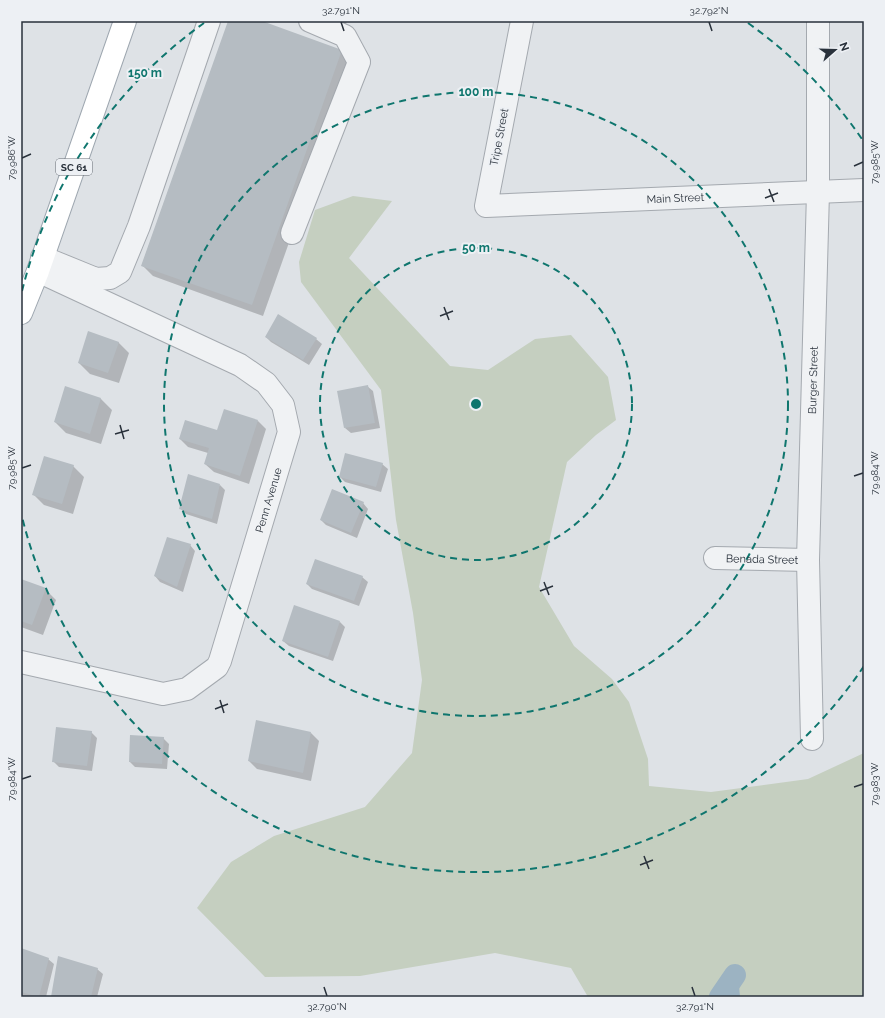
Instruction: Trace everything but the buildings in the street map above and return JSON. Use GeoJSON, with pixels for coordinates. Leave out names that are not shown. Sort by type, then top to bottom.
{"type":"FeatureCollection","features":[{"type":"Feature","properties":{"kind":"main road","name":"SC 61"},"geometry":{"type":"LineString","coordinates":[[21,313],[40,264],[125,21]]}},
{"type":"Feature","properties":{"kind":"street"},"geometry":{"type":"LineString","coordinates":[[40,264],[96,279],[110,278],[120,272],[139,226],[209,21]]}},
{"type":"Feature","properties":{"kind":"street"},"geometry":{"type":"LineString","coordinates":[[292,233],[359,62],[345,36],[310,21]]}},
{"type":"Feature","properties":{"kind":"street","name":"Tripe Street"},"geometry":{"type":"LineString","coordinates":[[486,206],[522,21]]}},
{"type":"Feature","properties":{"kind":"street","name":"Burger Street"},"geometry":{"type":"LineString","coordinates":[[812,739],[808,560],[818,192],[818,21]]}},
{"type":"Feature","properties":{"kind":"street","name":"Main Street"},"geometry":{"type":"LineString","coordinates":[[486,206],[864,190]]}},
{"type":"Feature","properties":{"kind":"street","name":"Penn Avenue"},"geometry":{"type":"LineString","coordinates":[[21,662],[163,694],[187,689],[217,667],[289,432],[283,405],[266,383],[240,365],[40,264]]}},
{"type":"Feature","properties":{"kind":"street","name":"Benada Street"},"geometry":{"type":"LineString","coordinates":[[715,558],[808,560]]}},
{"type":"Feature","properties":{"kind":"green space"},"geometry":{"type":"Polygon","coordinates":[[[353,196],[392,201],[349,258],[450,366],[488,370],[535,339],[571,335],[608,377],[616,420],[596,435],[567,462],[539,587],[574,646],[612,679],[629,702],[648,759],[649,786],[711,792],[808,779],[864,753],[864,997],[588,997],[571,968],[495,953],[360,976],[265,977],[197,908],[231,862],[274,836],[365,807],[412,753],[422,680],[413,613],[396,520],[381,390],[301,282],[299,262],[315,210],[353,196]]]}},
{"type":"Feature","properties":{"kind":"waterway"},"geometry":{"type":"LineString","coordinates":[[735,975],[737,997]]}},
{"type":"Feature","properties":{"kind":"waterway"},"geometry":{"type":"LineString","coordinates":[[720,997],[735,975]]}}]}
